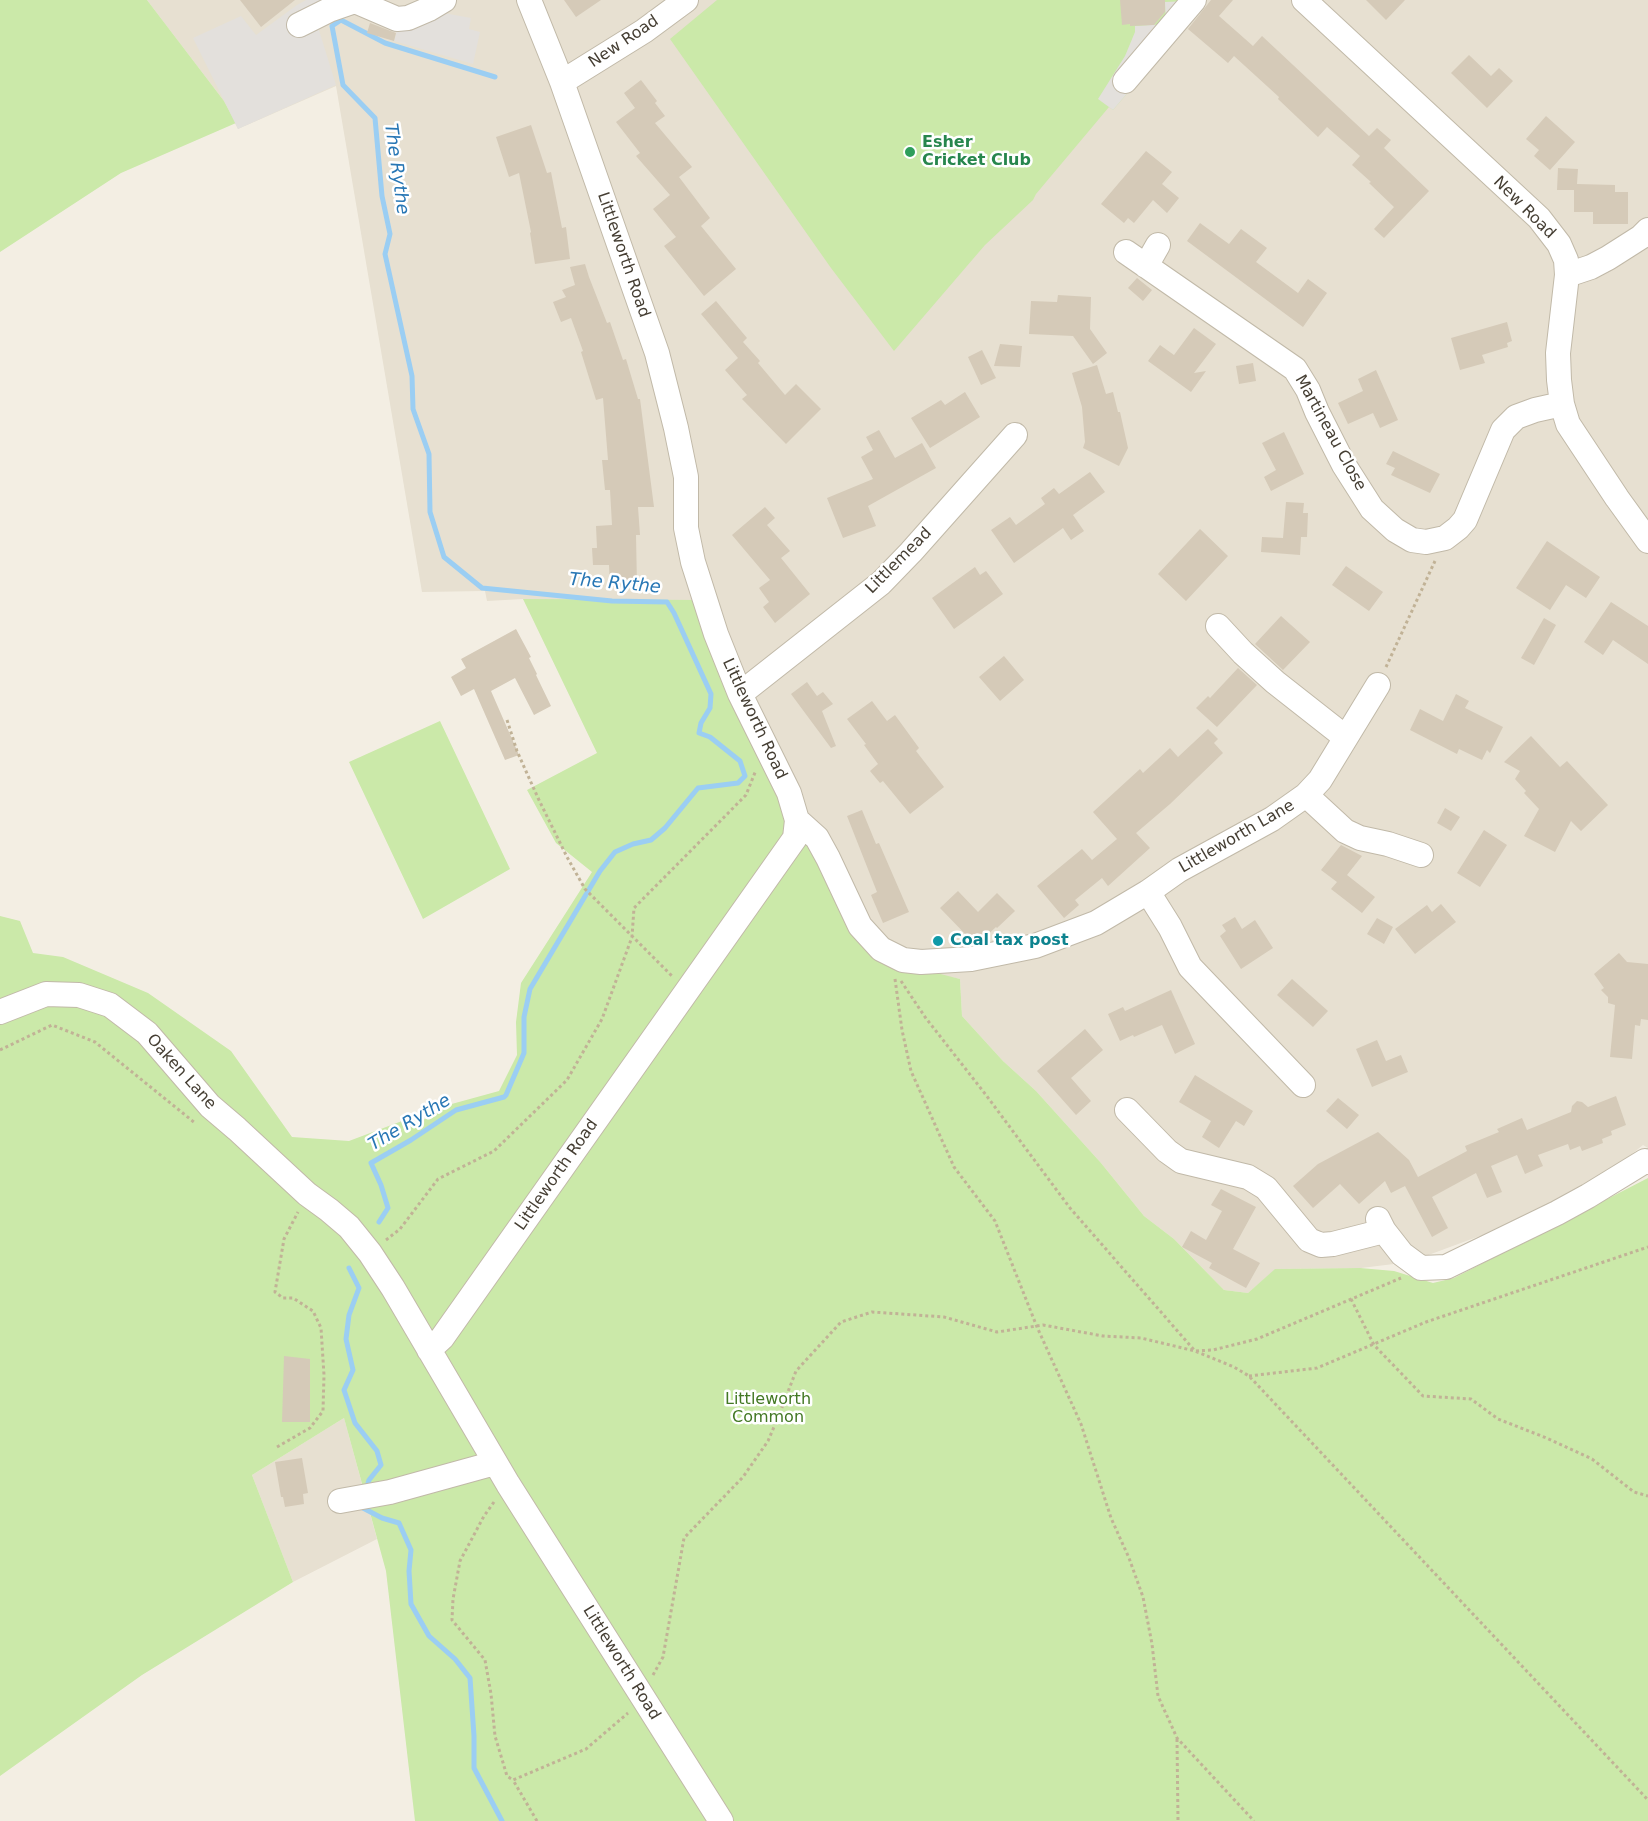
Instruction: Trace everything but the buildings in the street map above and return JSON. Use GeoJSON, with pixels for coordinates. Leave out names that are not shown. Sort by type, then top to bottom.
{"type":"FeatureCollection","features":[{"type":"Feature","properties":{"kind":"street"},"geometry":{"type":"LineString","coordinates":[[299,26],[329,10],[355,1],[397,19],[408,18],[444,0]]}},
{"type":"Feature","properties":{"kind":"street","name":"Littleworth Road"},"geometry":{"type":"LineString","coordinates":[[429,1350],[442,1338],[795,838],[797,820],[789,793],[740,694],[716,634],[693,562],[686,528],[686,477],[657,353],[561,82],[529,0]]}},
{"type":"Feature","properties":{"kind":"street","name":"New Road"},"geometry":{"type":"LineString","coordinates":[[561,82],[644,31],[686,0]]}},
{"type":"Feature","properties":{"kind":"street"},"geometry":{"type":"LineString","coordinates":[[1125,81],[1194,0]]}},
{"type":"Feature","properties":{"kind":"street","name":"New Road"},"geometry":{"type":"LineString","coordinates":[[1304,0],[1539,219],[1559,244],[1566,260],[1567,276],[1558,353],[1562,404],[1569,424],[1648,541]]}},
{"type":"Feature","properties":{"kind":"street"},"geometry":{"type":"LineString","coordinates":[[1567,276],[1608,258],[1648,230]]}},
{"type":"Feature","properties":{"kind":"street","name":"Martineau Close"},"geometry":{"type":"LineString","coordinates":[[1143,254],[1295,369],[1308,390],[1344,465],[1372,509],[1395,530],[1412,540],[1426,542],[1445,538]]}},
{"type":"Feature","properties":{"kind":"street"},"geometry":{"type":"LineString","coordinates":[[1445,538],[1465,520],[1503,430],[1515,417],[1562,404]]}},
{"type":"Feature","properties":{"kind":"street","name":"Littlemead"},"geometry":{"type":"LineString","coordinates":[[740,694],[881,583],[1015,435]]}},
{"type":"Feature","properties":{"kind":"street"},"geometry":{"type":"LineString","coordinates":[[1218,626],[1275,682],[1345,737]]}},
{"type":"Feature","properties":{"kind":"street","name":"Littleworth Lane"},"geometry":{"type":"LineString","coordinates":[[797,820],[817,838],[860,926],[881,949],[903,960],[921,962],[970,959],[1035,946],[1096,923],[1148,892],[1179,870],[1254,830],[1306,795],[1320,780],[1378,684]]}},
{"type":"Feature","properties":{"kind":"street"},"geometry":{"type":"LineString","coordinates":[[1306,795],[1345,831],[1360,838],[1388,844],[1421,858]]}},
{"type":"Feature","properties":{"kind":"street"},"geometry":{"type":"LineString","coordinates":[[1148,892],[1170,927],[1190,967],[1303,1085]]}},
{"type":"Feature","properties":{"kind":"street","name":"Oaken Lane"},"geometry":{"type":"LineString","coordinates":[[0,1012],[46,994],[79,995],[110,1005],[147,1033],[210,1106],[307,1194]]}},
{"type":"Feature","properties":{"kind":"street"},"geometry":{"type":"LineString","coordinates":[[1127,1110],[1167,1151],[1181,1161],[1248,1177],[1266,1188],[1310,1240],[1321,1245],[1333,1244],[1381,1225],[1402,1254],[1421,1268],[1446,1267],[1557,1213],[1646,1161],[1648,1162]]}},
{"type":"Feature","properties":{"kind":"street","name":"Littleworth Road"},"geometry":{"type":"LineString","coordinates":[[307,1194],[349,1227],[370,1253],[393,1288],[495,1463],[721,1821]]}},
{"type":"Feature","properties":{"kind":"street"},"geometry":{"type":"LineString","coordinates":[[356,1498],[390,1492],[495,1463]]}},
{"type":"Feature","properties":{"kind":"path"},"geometry":{"type":"LineString","coordinates":[[1378,684],[1445,538]]}},
{"type":"Feature","properties":{"kind":"path"},"geometry":{"type":"LineString","coordinates":[[507,720],[517,751],[538,798],[585,889],[687,991]]}},
{"type":"Feature","properties":{"kind":"path"},"geometry":{"type":"LineString","coordinates":[[370,1253],[400,1229],[438,1179],[494,1151],[567,1080],[602,1019],[632,937],[634,908],[746,795],[754,772],[771,758]]}},
{"type":"Feature","properties":{"kind":"path"},"geometry":{"type":"LineString","coordinates":[[1195,1351],[1070,1208],[925,1017],[894,971],[902,1030],[911,1071],[954,1167],[995,1221],[1037,1327],[1081,1424],[1111,1518],[1143,1597],[1152,1644],[1158,1696],[1177,1738],[1254,1821]]}},
{"type":"Feature","properties":{"kind":"path"},"geometry":{"type":"LineString","coordinates":[[0,1050],[52,1025],[63,1029],[95,1042],[202,1129]]}},
{"type":"Feature","properties":{"kind":"path"},"geometry":{"type":"LineString","coordinates":[[277,1447],[310,1428],[323,1411],[324,1375],[321,1328],[313,1311],[293,1298],[283,1298],[275,1292],[284,1239],[307,1194]]}},
{"type":"Feature","properties":{"kind":"path"},"geometry":{"type":"LineString","coordinates":[[1249,1377],[1317,1368],[1426,1322],[1648,1247]]}},
{"type":"Feature","properties":{"kind":"path"},"geometry":{"type":"LineString","coordinates":[[1195,1351],[1213,1350],[1257,1339],[1421,1268]]}},
{"type":"Feature","properties":{"kind":"path"},"geometry":{"type":"LineString","coordinates":[[1350,1299],[1374,1345],[1423,1396],[1471,1399],[1498,1419],[1544,1437],[1592,1460],[1634,1492],[1648,1496]]}},
{"type":"Feature","properties":{"kind":"path"},"geometry":{"type":"LineString","coordinates":[[513,1780],[586,1749],[626,1716],[663,1657],[684,1538],[743,1477],[768,1441],[780,1415],[795,1371],[841,1322],[872,1312],[944,1317],[997,1332],[1043,1325],[1103,1336],[1141,1338],[1195,1351],[1234,1367],[1249,1377],[1648,1800]]}},
{"type":"Feature","properties":{"kind":"path"},"geometry":{"type":"LineString","coordinates":[[508,1484],[484,1516],[460,1561],[453,1599],[452,1620],[485,1659],[495,1736],[507,1776],[513,1780],[537,1821]]}},
{"type":"Feature","properties":{"kind":"path"},"geometry":{"type":"LineString","coordinates":[[1177,1738],[1178,1821]]}},
{"type":"Feature","properties":{"kind":"shaded area"},"geometry":{"type":"Polygon","coordinates":[[[147,0],[1648,0],[1648,1148],[1643,1145],[1611,1171],[1575,1194],[1496,1230],[1423,1257],[1402,1263],[1361,1268],[1276,1269],[1248,1293],[1224,1290],[1174,1239],[1144,1216],[1101,1163],[1036,1091],[1003,1061],[962,1016],[960,979],[926,972],[903,960],[523,599],[487,601],[485,591],[422,592],[336,86],[238,129],[224,101],[147,0]]]}},
{"type":"Feature","properties":{"kind":"shaded area"},"geometry":{"type":"Polygon","coordinates":[[[306,0],[363,0],[318,27],[336,85],[238,129],[193,38],[241,16],[256,35],[306,0]]]}},
{"type":"Feature","properties":{"kind":"shaded area"},"geometry":{"type":"Polygon","coordinates":[[[1207,0],[1113,110],[1098,99],[1125,56],[1135,32],[1135,26],[1166,24],[1165,2],[1207,0]]]}},
{"type":"Feature","properties":{"kind":"shaded area"},"geometry":{"type":"Polygon","coordinates":[[[438,12],[471,18],[469,29],[480,32],[473,64],[394,41],[398,27],[438,12]]]}},
{"type":"Feature","properties":{"kind":"shaded area"},"geometry":{"type":"Polygon","coordinates":[[[344,1418],[377,1539],[293,1582],[252,1475],[344,1418]]]}},
{"type":"Feature","properties":{"kind":"green space"},"geometry":{"type":"Polygon","coordinates":[[[0,0],[147,0],[224,101],[236,123],[121,173],[0,252],[0,0]]]}},
{"type":"Feature","properties":{"kind":"green space","name":"Esher Cricket Club"},"geometry":{"type":"Polygon","coordinates":[[[717,0],[1207,0],[1113,110],[1109,107],[1033,200],[985,245],[894,351],[831,268],[670,39],[717,0]]]}},
{"type":"Feature","properties":{"kind":"green space","name":"Littleworth Common"},"geometry":{"type":"Polygon","coordinates":[[[523,599],[702,600],[860,926],[921,969],[960,979],[962,1016],[1003,1061],[1036,1091],[1101,1163],[1144,1216],[1174,1239],[1224,1290],[1248,1293],[1275,1269],[1360,1268],[1394,1271],[1433,1283],[1454,1278],[1648,1178],[1648,1821],[415,1821],[386,1571],[344,1418],[252,1475],[293,1582],[142,1675],[0,1776],[0,916],[20,921],[33,953],[63,957],[148,993],[231,1051],[292,1137],[349,1141],[402,1121],[408,1129],[448,1105],[499,1091],[517,1055],[516,1022],[521,983],[592,872],[556,843],[527,790],[597,753],[523,599]]]}},
{"type":"Feature","properties":{"kind":"green space"},"geometry":{"type":"Polygon","coordinates":[[[440,721],[510,869],[423,919],[349,762],[440,721]]]}},
{"type":"Feature","properties":{"kind":"waterway","name":"The Rythe"},"geometry":{"type":"LineString","coordinates":[[379,1222],[388,1208],[371,1163],[456,1110],[506,1095],[524,1053],[524,1017],[530,989],[600,871],[615,852],[633,844],[651,840],[665,828],[698,788],[738,783],[745,776],[740,761],[710,737],[699,733],[701,723],[710,708],[711,694],[667,602],[612,601],[482,588],[444,557],[430,512],[429,454],[413,409],[412,376],[385,254],[390,234],[382,196],[375,118],[343,85],[332,26],[341,20],[385,43],[495,77]]}},
{"type":"Feature","properties":{"kind":"waterway","name":"The Rythe"},"geometry":{"type":"LineString","coordinates":[[349,1268],[359,1288],[349,1315],[346,1339],[353,1370],[344,1390],[355,1423],[377,1451],[381,1465],[369,1480],[366,1490]]}},
{"type":"Feature","properties":{"kind":"waterway","name":"The Rythe"},"geometry":{"type":"LineString","coordinates":[[362,1505],[361,1507],[382,1518],[399,1523],[411,1550],[409,1571],[411,1604],[429,1636],[455,1659],[470,1678],[474,1768],[502,1821]]}},
{"type":"Feature","properties":{"kind":"place","name":"Esher Cricket Club"},"geometry":{"type":"Point","coordinates":[910,152]}},
{"type":"Feature","properties":{"kind":"place","name":"Coal tax post"},"geometry":{"type":"Point","coordinates":[938,941]}}]}
